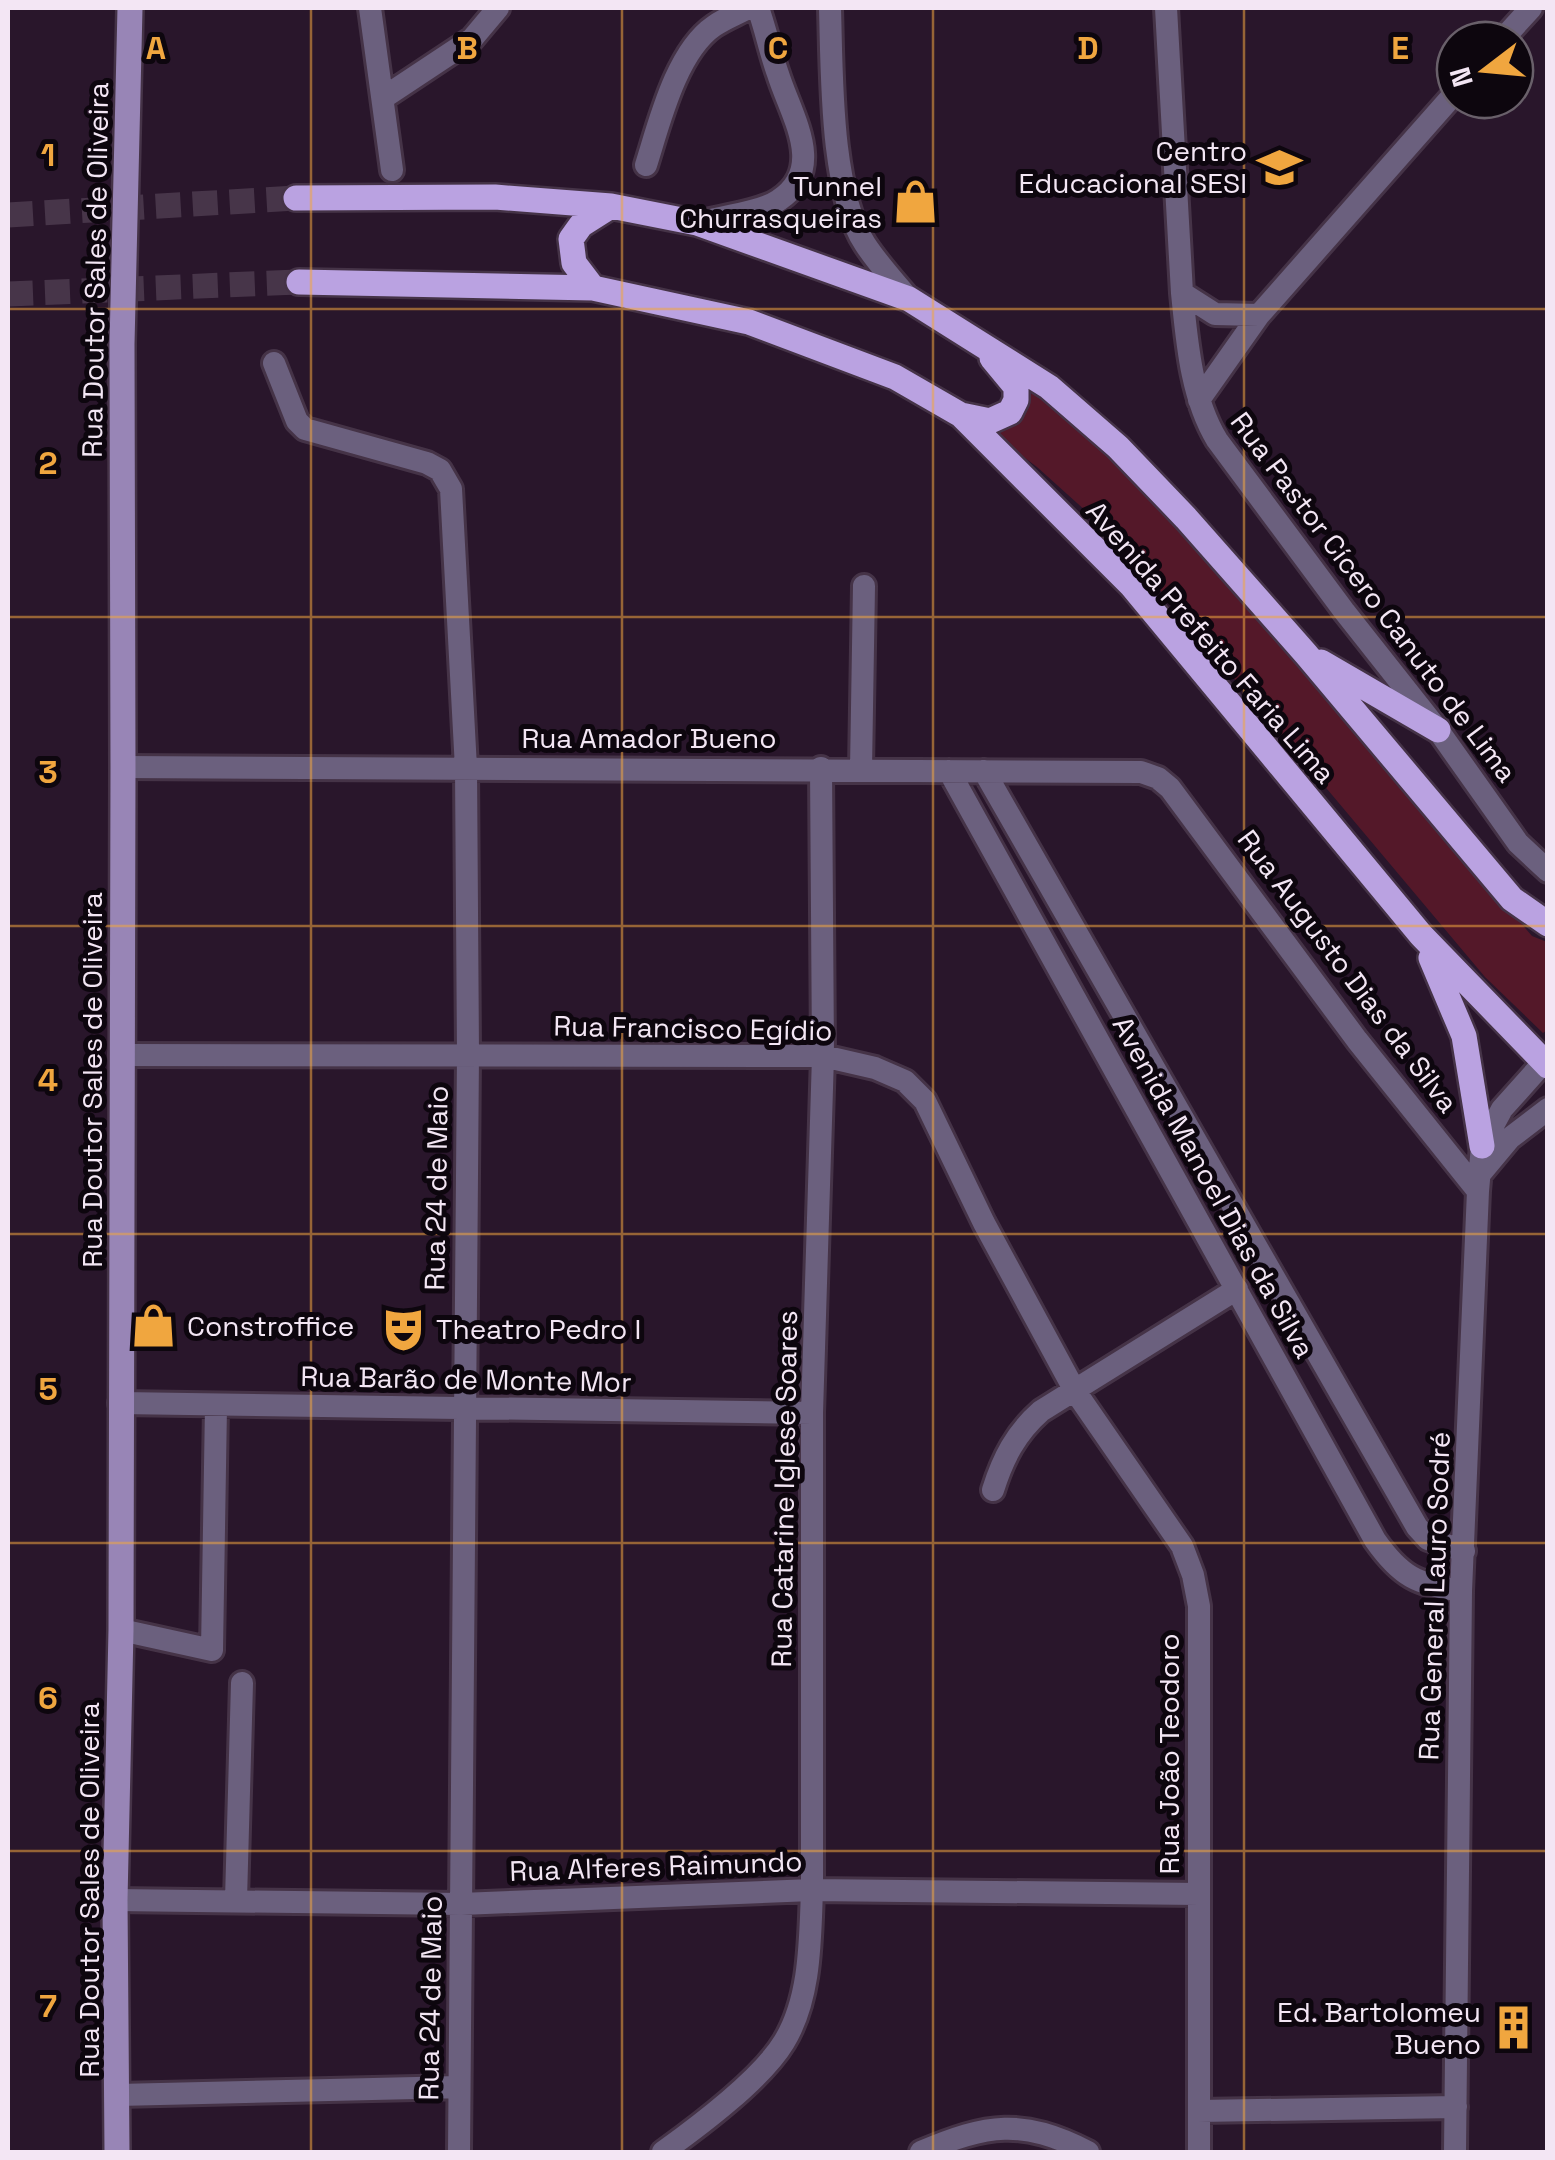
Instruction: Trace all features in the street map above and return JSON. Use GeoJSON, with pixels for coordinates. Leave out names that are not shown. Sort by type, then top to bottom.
{"type":"FeatureCollection","features":[{"type":"Feature","properties":{"kind":"main road","name":"Rua Doutor Sales de Oliveira"},"geometry":{"type":"LineString","coordinates":[[117,2152],[122,344],[130,8]]}},
{"type":"Feature","properties":{"kind":"main road"},"geometry":{"type":"LineString","coordinates":[[296,198],[495,197],[612,206],[698,223],[909,299],[1049,386],[1118,447],[1306,654],[1512,900],[1548,924]]}},
{"type":"Feature","properties":{"kind":"main road"},"geometry":{"type":"LineString","coordinates":[[593,288],[574,263],[571,239],[581,225],[612,206]]}},
{"type":"Feature","properties":{"kind":"main road","name":"Avenida Prefeito Faria Lima"},"geometry":{"type":"LineString","coordinates":[[299,282],[593,288],[749,322],[895,377],[961,415],[1132,586],[1421,935],[1546,1062]]}},
{"type":"Feature","properties":{"kind":"main road"},"geometry":{"type":"LineString","coordinates":[[961,415],[990,421],[1010,412],[1016,400],[1016,387],[978,342]]}},
{"type":"Feature","properties":{"kind":"main road"},"geometry":{"type":"LineString","coordinates":[[1306,654],[1438,730]]}},
{"type":"Feature","properties":{"kind":"main road"},"geometry":{"type":"LineString","coordinates":[[1421,935],[1464,1036],[1482,1146]]}},
{"type":"Feature","properties":{"kind":"main road"},"geometry":{"type":"LineString","coordinates":[[100,2152],[118,2123]]}},
{"type":"Feature","properties":{"kind":"street"},"geometry":{"type":"LineString","coordinates":[[370,8],[392,170]]}},
{"type":"Feature","properties":{"kind":"street"},"geometry":{"type":"LineString","coordinates":[[383,98],[472,39],[498,8]]}},
{"type":"Feature","properties":{"kind":"street"},"geometry":{"type":"LineString","coordinates":[[646,165],[671,85],[692,51],[711,27],[748,8]]}},
{"type":"Feature","properties":{"kind":"street"},"geometry":{"type":"LineString","coordinates":[[698,223],[776,203],[793,188],[803,170],[804,142],[776,70],[758,8]]}},
{"type":"Feature","properties":{"kind":"street"},"geometry":{"type":"LineString","coordinates":[[830,8],[836,135],[843,187],[863,242],[909,299]]}},
{"type":"Feature","properties":{"kind":"street","name":"Rua Pastor Cícero Canuto de Lima"},"geometry":{"type":"LineString","coordinates":[[1166,8],[1182,293],[1203,416],[1518,843],[1548,872]]}},
{"type":"Feature","properties":{"kind":"street","name":"Rua Pastor Cícero Canuto de Lima"},"geometry":{"type":"LineString","coordinates":[[1200,400],[1258,315],[1435,116]]}},
{"type":"Feature","properties":{"kind":"street"},"geometry":{"type":"LineString","coordinates":[[1182,293],[1215,314],[1258,315]]}},
{"type":"Feature","properties":{"kind":"street"},"geometry":{"type":"LineString","coordinates":[[1187,336],[1231,353]]}},
{"type":"Feature","properties":{"kind":"street","name":"Rua 24 de Maio"},"geometry":{"type":"LineString","coordinates":[[274,364],[297,421],[305,428],[427,463],[446,478],[451,489],[466,768],[468,1054],[459,2152]]}},
{"type":"Feature","properties":{"kind":"street"},"geometry":{"type":"LineString","coordinates":[[861,769],[864,586]]}},
{"type":"Feature","properties":{"kind":"street","name":"Rua Amador Bueno"},"geometry":{"type":"LineString","coordinates":[[123,767],[1119,769],[1158,778],[1170,788]]}},
{"type":"Feature","properties":{"kind":"street","name":"Rua Catarine Iglese Soares"},"geometry":{"type":"LineString","coordinates":[[663,2152],[714,2114],[784,2042],[804,1982],[812,1890],[812,1414],[822,1056],[820,768]]}},
{"type":"Feature","properties":{"kind":"street","name":"Avenida Manoel Dias da Silva"},"geometry":{"type":"LineString","coordinates":[[950,771],[1375,1540],[1390,1562],[1407,1576],[1428,1586],[1461,1591]]}},
{"type":"Feature","properties":{"kind":"street","name":"Avenida Manoel Dias da Silva"},"geometry":{"type":"LineString","coordinates":[[984,771],[1417,1527],[1428,1539],[1464,1550]]}},
{"type":"Feature","properties":{"kind":"street","name":"Rua Augusto Dias da Silva"},"geometry":{"type":"LineString","coordinates":[[1170,788],[1346,1026],[1479,1182]]}},
{"type":"Feature","properties":{"kind":"street"},"geometry":{"type":"LineString","coordinates":[[971,809],[998,793]]}},
{"type":"Feature","properties":{"kind":"street","name":"Rua Francisco Egídio"},"geometry":{"type":"LineString","coordinates":[[121,1055],[822,1056],[876,1068],[905,1081],[924,1101],[984,1223],[1075,1391]]}},
{"type":"Feature","properties":{"kind":"street","name":"Rua General Lauro Sodré"},"geometry":{"type":"LineString","coordinates":[[1455,2152],[1461,1591],[1482,1146],[1502,1109],[1546,1062]]}},
{"type":"Feature","properties":{"kind":"street"},"geometry":{"type":"LineString","coordinates":[[1479,1182],[1510,1138],[1548,1109]]}},
{"type":"Feature","properties":{"kind":"street"},"geometry":{"type":"LineString","coordinates":[[993,1490],[1002,1460],[1022,1427],[1041,1411],[1237,1289]]}},
{"type":"Feature","properties":{"kind":"street","name":"Rua João Teodoro"},"geometry":{"type":"LineString","coordinates":[[1075,1391],[1182,1546],[1193,1575],[1198,1606],[1199,2152]]}},
{"type":"Feature","properties":{"kind":"street","name":"Rua Barão de Monte Mor"},"geometry":{"type":"LineString","coordinates":[[120,1403],[812,1414]]}},
{"type":"Feature","properties":{"kind":"street"},"geometry":{"type":"LineString","coordinates":[[121,1630],[212,1650],[216,1406]]}},
{"type":"Feature","properties":{"kind":"street"},"geometry":{"type":"LineString","coordinates":[[236,1900],[242,1683]]}},
{"type":"Feature","properties":{"kind":"street","name":"Rua Alferes Raimundo"},"geometry":{"type":"LineString","coordinates":[[115,1900],[461,1904],[812,1890],[1199,1894]]}},
{"type":"Feature","properties":{"kind":"street"},"geometry":{"type":"LineString","coordinates":[[118,2095],[459,2086]]}},
{"type":"Feature","properties":{"kind":"street"},"geometry":{"type":"LineString","coordinates":[[1199,2112],[1456,2107]]}},
{"type":"Feature","properties":{"kind":"street","name":"Rua 24 de Maio"},"geometry":{"type":"LineString","coordinates":[[445,2152],[459,2126]]}},
{"type":"Feature","properties":{"kind":"street"},"geometry":{"type":"LineString","coordinates":[[921,2152],[981,2130],[1012,2128],[1054,2135],[1088,2152]]}},
{"type":"Feature","properties":{"kind":"shaded area"},"geometry":{"type":"Polygon","coordinates":[[[1039,387],[1120,458],[1532,936],[1547,942],[1547,1030],[1543,1033],[1485,977],[1117,539],[1037,467],[990,432],[1039,387]]]}},
{"type":"Feature","properties":{"kind":"tunnel"},"geometry":{"type":"LineString","coordinates":[[8,215],[296,198]]}},
{"type":"Feature","properties":{"kind":"tunnel"},"geometry":{"type":"LineString","coordinates":[[8,294],[299,282]]}},
{"type":"Feature","properties":{"kind":"place","name":"Centro Educacional SESI"},"geometry":{"type":"Point","coordinates":[1280,167]}},
{"type":"Feature","properties":{"kind":"place","name":"Tunnel Churrasqueiras"},"geometry":{"type":"Point","coordinates":[915,202]}},
{"type":"Feature","properties":{"kind":"place","name":"Constroffice"},"geometry":{"type":"Point","coordinates":[154,1326]}},
{"type":"Feature","properties":{"kind":"place","name":"Theatro Pedro I"},"geometry":{"type":"Point","coordinates":[403,1329]}},
{"type":"Feature","properties":{"kind":"place","name":"Ed. Bartolomeu Bueno"},"geometry":{"type":"Point","coordinates":[1514,2028]}}]}
